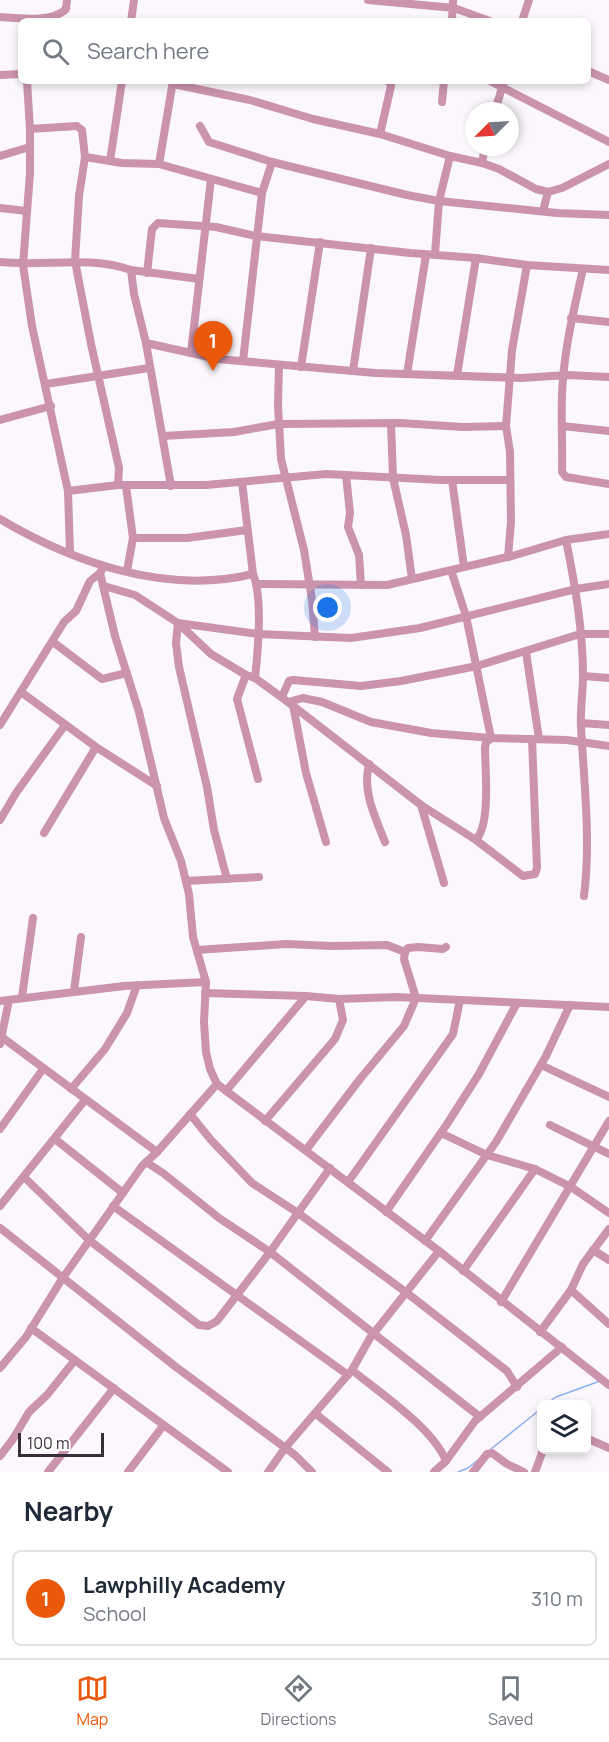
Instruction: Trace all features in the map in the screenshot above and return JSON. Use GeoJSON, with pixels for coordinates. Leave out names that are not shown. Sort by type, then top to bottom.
{"type":"FeatureCollection","features":[{"type":"Feature","properties":{"kind":"street"},"geometry":{"type":"LineString","coordinates":[[41,18],[58,15],[66,9],[67,0]]}},
{"type":"Feature","properties":{"kind":"street"},"geometry":{"type":"LineString","coordinates":[[131,18],[134,0]]}},
{"type":"Feature","properties":{"kind":"street"},"geometry":{"type":"LineString","coordinates":[[368,0],[454,4],[484,18]]}},
{"type":"Feature","properties":{"kind":"street"},"geometry":{"type":"LineString","coordinates":[[523,18],[529,0]]}},
{"type":"Feature","properties":{"kind":"street"},"geometry":{"type":"LineString","coordinates":[[0,17],[18,19]]}},
{"type":"Feature","properties":{"kind":"street"},"geometry":{"type":"LineString","coordinates":[[591,71],[609,80]]}},
{"type":"Feature","properties":{"kind":"street"},"geometry":{"type":"LineString","coordinates":[[0,75],[18,74]]}},
{"type":"Feature","properties":{"kind":"street"},"geometry":{"type":"LineString","coordinates":[[27,84],[30,147],[23,265],[32,326],[69,491],[70,553]]}},
{"type":"Feature","properties":{"kind":"street"},"geometry":{"type":"LineString","coordinates":[[110,161],[122,84]]}},
{"type":"Feature","properties":{"kind":"street"},"geometry":{"type":"LineString","coordinates":[[159,164],[173,84]]}},
{"type":"Feature","properties":{"kind":"street"},"geometry":{"type":"LineString","coordinates":[[178,84],[250,100],[313,119],[380,134],[450,156],[482,163],[500,169],[536,189],[548,192],[562,188],[609,164]]}},
{"type":"Feature","properties":{"kind":"street"},"geometry":{"type":"LineString","coordinates":[[380,134],[390,84]]}},
{"type":"Feature","properties":{"kind":"street"},"geometry":{"type":"LineString","coordinates":[[442,102],[444,84]]}},
{"type":"Feature","properties":{"kind":"street"},"geometry":{"type":"LineString","coordinates":[[498,102],[503,84]]}},
{"type":"Feature","properties":{"kind":"street"},"geometry":{"type":"LineString","coordinates":[[505,84],[609,142]]}},
{"type":"Feature","properties":{"kind":"street"},"geometry":{"type":"LineString","coordinates":[[200,126],[209,142],[272,162],[397,193],[439,201],[609,215]]}},
{"type":"Feature","properties":{"kind":"street"},"geometry":{"type":"LineString","coordinates":[[30,129],[80,127],[82,130],[85,157],[79,196],[75,261],[133,538],[127,570]]}},
{"type":"Feature","properties":{"kind":"street"},"geometry":{"type":"LineString","coordinates":[[0,156],[30,147]]}},
{"type":"Feature","properties":{"kind":"street"},"geometry":{"type":"LineString","coordinates":[[435,254],[439,201],[450,156]]}},
{"type":"Feature","properties":{"kind":"street"},"geometry":{"type":"LineString","coordinates":[[482,163],[483,156]]}},
{"type":"Feature","properties":{"kind":"street"},"geometry":{"type":"LineString","coordinates":[[85,157],[159,164],[262,193]]}},
{"type":"Feature","properties":{"kind":"street"},"geometry":{"type":"LineString","coordinates":[[243,361],[262,193],[272,162]]}},
{"type":"Feature","properties":{"kind":"street"},"geometry":{"type":"LineString","coordinates":[[191,353],[211,179]]}},
{"type":"Feature","properties":{"kind":"street"},"geometry":{"type":"LineString","coordinates":[[543,211],[548,192]]}},
{"type":"Feature","properties":{"kind":"street"},"geometry":{"type":"LineString","coordinates":[[0,208],[27,211]]}},
{"type":"Feature","properties":{"kind":"street"},"geometry":{"type":"LineString","coordinates":[[147,273],[152,229],[158,223],[426,255],[609,270]]}},
{"type":"Feature","properties":{"kind":"street"},"geometry":{"type":"LineString","coordinates":[[301,367],[320,242]]}},
{"type":"Feature","properties":{"kind":"street"},"geometry":{"type":"LineString","coordinates":[[353,371],[371,248]]}},
{"type":"Feature","properties":{"kind":"street"},"geometry":{"type":"LineString","coordinates":[[407,374],[426,255]]}},
{"type":"Feature","properties":{"kind":"street"},"geometry":{"type":"LineString","coordinates":[[457,375],[476,258]]}},
{"type":"Feature","properties":{"kind":"street"},"geometry":{"type":"LineString","coordinates":[[0,262],[23,265],[75,261],[105,263],[147,273],[199,279]]}},
{"type":"Feature","properties":{"kind":"street"},"geometry":{"type":"LineString","coordinates":[[508,557],[511,522],[510,452],[506,426],[512,350],[527,265]]}},
{"type":"Feature","properties":{"kind":"street"},"geometry":{"type":"LineString","coordinates":[[583,269],[572,318],[563,376],[562,472],[570,478],[609,484]]}},
{"type":"Feature","properties":{"kind":"street"},"geometry":{"type":"LineString","coordinates":[[131,270],[171,486]]}},
{"type":"Feature","properties":{"kind":"street"},"geometry":{"type":"LineString","coordinates":[[572,318],[609,322]]}},
{"type":"Feature","properties":{"kind":"street"},"geometry":{"type":"LineString","coordinates":[[146,343],[218,359],[353,371],[511,377],[609,377]]}},
{"type":"Feature","properties":{"kind":"street"},"geometry":{"type":"LineString","coordinates":[[279,365],[278,424],[281,459],[296,513],[310,585],[315,637]]}},
{"type":"Feature","properties":{"kind":"street"},"geometry":{"type":"LineString","coordinates":[[46,384],[149,368]]}},
{"type":"Feature","properties":{"kind":"street"},"geometry":{"type":"LineString","coordinates":[[0,420],[51,406]]}},
{"type":"Feature","properties":{"kind":"street"},"geometry":{"type":"LineString","coordinates":[[163,436],[234,432],[278,424],[391,423],[463,427],[506,426]]}},
{"type":"Feature","properties":{"kind":"street"},"geometry":{"type":"LineString","coordinates":[[391,423],[393,478],[406,535],[412,579]]}},
{"type":"Feature","properties":{"kind":"street"},"geometry":{"type":"LineString","coordinates":[[562,426],[609,431]]}},
{"type":"Feature","properties":{"kind":"street"},"geometry":{"type":"LineString","coordinates":[[69,491],[122,485],[171,486],[286,479],[326,474],[452,480],[510,480]]}},
{"type":"Feature","properties":{"kind":"street"},"geometry":{"type":"LineString","coordinates":[[346,475],[350,513],[348,526],[359,555],[361,585]]}},
{"type":"Feature","properties":{"kind":"street"},"geometry":{"type":"LineString","coordinates":[[452,480],[464,567]]}},
{"type":"Feature","properties":{"kind":"street"},"geometry":{"type":"LineString","coordinates":[[242,482],[253,574],[258,584],[255,678]]}},
{"type":"Feature","properties":{"kind":"street"},"geometry":{"type":"LineString","coordinates":[[0,519],[102,570],[127,570],[163,578],[204,581],[225,580],[253,574]]}},
{"type":"Feature","properties":{"kind":"street"},"geometry":{"type":"LineString","coordinates":[[133,538],[187,538],[247,530]]}},
{"type":"Feature","properties":{"kind":"street"},"geometry":{"type":"LineString","coordinates":[[258,584],[387,585],[508,557],[566,540],[609,534]]}},
{"type":"Feature","properties":{"kind":"street"},"geometry":{"type":"LineString","coordinates":[[566,540],[576,589],[583,676],[581,723],[587,838],[587,874],[584,896]]}},
{"type":"Feature","properties":{"kind":"street"},"geometry":{"type":"LineString","coordinates":[[102,570],[115,636],[139,712],[164,818],[181,861],[186,881],[196,950],[206,982],[204,1022],[206,1052],[217,1084],[439,1251],[603,1381]]}},
{"type":"Feature","properties":{"kind":"street"},"geometry":{"type":"LineString","coordinates":[[1,720],[64,622],[76,610],[87,586],[102,570]]}},
{"type":"Feature","properties":{"kind":"street"},"geometry":{"type":"LineString","coordinates":[[451,570],[466,616],[491,738]]}},
{"type":"Feature","properties":{"kind":"street"},"geometry":{"type":"LineString","coordinates":[[178,623],[258,634],[351,638],[420,628],[576,589],[609,584]]}},
{"type":"Feature","properties":{"kind":"street"},"geometry":{"type":"LineString","coordinates":[[104,586],[135,595],[178,623],[211,654],[255,678],[288,701],[421,805],[476,840],[523,876],[535,874],[537,868],[536,739],[526,652]]}},
{"type":"Feature","properties":{"kind":"street"},"geometry":{"type":"LineString","coordinates":[[178,623],[176,643],[179,667],[207,787],[214,830],[227,879]]}},
{"type":"Feature","properties":{"kind":"street"},"geometry":{"type":"LineString","coordinates":[[326,842],[288,701],[289,681],[361,686],[401,681],[477,666],[580,634],[609,634]]}},
{"type":"Feature","properties":{"kind":"street"},"geometry":{"type":"LineString","coordinates":[[53,642],[102,679],[127,674]]}},
{"type":"Feature","properties":{"kind":"street"},"geometry":{"type":"LineString","coordinates":[[246,675],[237,699],[258,779]]}},
{"type":"Feature","properties":{"kind":"street"},"geometry":{"type":"LineString","coordinates":[[583,676],[609,678]]}},
{"type":"Feature","properties":{"kind":"street"},"geometry":{"type":"LineString","coordinates":[[21,692],[96,747],[157,786]]}},
{"type":"Feature","properties":{"kind":"street"},"geometry":{"type":"LineString","coordinates":[[288,701],[303,698],[322,702],[371,722],[431,733],[582,742],[609,746]]}},
{"type":"Feature","properties":{"kind":"street"},"geometry":{"type":"LineString","coordinates":[[581,723],[609,725]]}},
{"type":"Feature","properties":{"kind":"street"},"geometry":{"type":"LineString","coordinates":[[0,820],[16,793],[65,724]]}},
{"type":"Feature","properties":{"kind":"street"},"geometry":{"type":"LineString","coordinates":[[476,840],[480,836],[484,816],[485,747],[491,738]]}},
{"type":"Feature","properties":{"kind":"street"},"geometry":{"type":"LineString","coordinates":[[44,832],[96,747]]}},
{"type":"Feature","properties":{"kind":"street"},"geometry":{"type":"LineString","coordinates":[[369,764],[366,780],[368,798],[385,842]]}},
{"type":"Feature","properties":{"kind":"street"},"geometry":{"type":"LineString","coordinates":[[421,805],[444,883]]}},
{"type":"Feature","properties":{"kind":"street"},"geometry":{"type":"LineString","coordinates":[[186,881],[259,877]]}},
{"type":"Feature","properties":{"kind":"street"},"geometry":{"type":"LineString","coordinates":[[22,998],[33,918]]}},
{"type":"Feature","properties":{"kind":"street"},"geometry":{"type":"LineString","coordinates":[[74,991],[81,937]]}},
{"type":"Feature","properties":{"kind":"street"},"geometry":{"type":"LineString","coordinates":[[196,950],[286,944],[387,945],[405,952]]}},
{"type":"Feature","properties":{"kind":"street"},"geometry":{"type":"LineString","coordinates":[[306,1150],[404,1026],[416,998],[404,959],[405,952],[408,948],[443,949],[446,947]]}},
{"type":"Feature","properties":{"kind":"street"},"geometry":{"type":"LineString","coordinates":[[0,1001],[137,985],[206,982]]}},
{"type":"Feature","properties":{"kind":"street"},"geometry":{"type":"LineString","coordinates":[[71,1089],[105,1049],[127,1013],[137,985]]}},
{"type":"Feature","properties":{"kind":"street"},"geometry":{"type":"LineString","coordinates":[[205,993],[339,999],[416,998],[609,1007]]}},
{"type":"Feature","properties":{"kind":"street"},"geometry":{"type":"LineString","coordinates":[[226,1091],[306,996]]}},
{"type":"Feature","properties":{"kind":"street"},"geometry":{"type":"LineString","coordinates":[[265,1121],[335,1039],[343,1020],[339,999]]}},
{"type":"Feature","properties":{"kind":"street"},"geometry":{"type":"LineString","coordinates":[[9,1000],[1,1041],[157,1152]]}},
{"type":"Feature","properties":{"kind":"street"},"geometry":{"type":"LineString","coordinates":[[348,1182],[453,1034],[460,1000]]}},
{"type":"Feature","properties":{"kind":"street"},"geometry":{"type":"LineString","coordinates":[[386,1212],[479,1074],[517,1003]]}},
{"type":"Feature","properties":{"kind":"street"},"geometry":{"type":"LineString","coordinates":[[425,1241],[487,1155],[541,1065],[570,1005]]}},
{"type":"Feature","properties":{"kind":"street"},"geometry":{"type":"LineString","coordinates":[[541,1065],[609,1097]]}},
{"type":"Feature","properties":{"kind":"street"},"geometry":{"type":"LineString","coordinates":[[0,1130],[43,1069]]}},
{"type":"Feature","properties":{"kind":"street"},"geometry":{"type":"LineString","coordinates":[[0,1368],[31,1328],[89,1240],[146,1162],[217,1084]]}},
{"type":"Feature","properties":{"kind":"street"},"geometry":{"type":"LineString","coordinates":[[0,1206],[85,1100]]}},
{"type":"Feature","properties":{"kind":"street"},"geometry":{"type":"LineString","coordinates":[[190,1114],[252,1183],[298,1213],[407,1293],[507,1371],[517,1387]]}},
{"type":"Feature","properties":{"kind":"street"},"geometry":{"type":"LineString","coordinates":[[501,1302],[609,1121]]}},
{"type":"Feature","properties":{"kind":"street"},"geometry":{"type":"LineString","coordinates":[[550,1125],[609,1154]]}},
{"type":"Feature","properties":{"kind":"street"},"geometry":{"type":"LineString","coordinates":[[441,1133],[487,1155],[536,1169],[571,1186],[609,1213]]}},
{"type":"Feature","properties":{"kind":"street"},"geometry":{"type":"LineString","coordinates":[[55,1139],[123,1193]]}},
{"type":"Feature","properties":{"kind":"street"},"geometry":{"type":"LineString","coordinates":[[146,1162],[219,1218],[270,1252],[480,1417]]}},
{"type":"Feature","properties":{"kind":"street"},"geometry":{"type":"LineString","coordinates":[[24,1177],[89,1240],[199,1325],[208,1326],[217,1321],[330,1168]]}},
{"type":"Feature","properties":{"kind":"street"},"geometry":{"type":"LineString","coordinates":[[463,1271],[536,1169]]}},
{"type":"Feature","properties":{"kind":"street"},"geometry":{"type":"LineString","coordinates":[[113,1206],[350,1373],[422,1428],[446,1461]]}},
{"type":"Feature","properties":{"kind":"street"},"geometry":{"type":"LineString","coordinates":[[0,1228],[62,1279],[304,1462],[312,1472]]}},
{"type":"Feature","properties":{"kind":"street"},"geometry":{"type":"LineString","coordinates":[[540,1332],[571,1290],[584,1264],[609,1229]]}},
{"type":"Feature","properties":{"kind":"street"},"geometry":{"type":"LineString","coordinates":[[593,1250],[609,1260]]}},
{"type":"Feature","properties":{"kind":"street"},"geometry":{"type":"LineString","coordinates":[[268,1472],[285,1448],[350,1373],[373,1334],[439,1251]]}},
{"type":"Feature","properties":{"kind":"street"},"geometry":{"type":"LineString","coordinates":[[571,1290],[609,1324]]}},
{"type":"Feature","properties":{"kind":"street"},"geometry":{"type":"LineString","coordinates":[[31,1328],[228,1472]]}},
{"type":"Feature","properties":{"kind":"street"},"geometry":{"type":"LineString","coordinates":[[434,1472],[446,1461],[466,1432],[480,1417],[562,1347]]}},
{"type":"Feature","properties":{"kind":"street"},"geometry":{"type":"LineString","coordinates":[[0,1456],[29,1412],[75,1360]]}},
{"type":"Feature","properties":{"kind":"street"},"geometry":{"type":"LineString","coordinates":[[48,1472],[114,1388]]}},
{"type":"Feature","properties":{"kind":"street"},"geometry":{"type":"LineString","coordinates":[[316,1414],[388,1472]]}},
{"type":"Feature","properties":{"kind":"street"},"geometry":{"type":"LineString","coordinates":[[128,1472],[163,1426]]}},
{"type":"Feature","properties":{"kind":"street"},"geometry":{"type":"LineString","coordinates":[[591,1440],[609,1448]]}},
{"type":"Feature","properties":{"kind":"street"},"geometry":{"type":"LineString","coordinates":[[473,1472],[487,1454],[492,1453],[507,1464],[524,1472]]}},
{"type":"Feature","properties":{"kind":"street"},"geometry":{"type":"LineString","coordinates":[[535,1472],[541,1454]]}},
{"type":"Feature","properties":{"kind":"waterway"},"geometry":{"type":"LineString","coordinates":[[552,1400],[600,1381]]}},
{"type":"Feature","properties":{"kind":"waterway"},"geometry":{"type":"LineString","coordinates":[[491,1449],[537,1412]]}},
{"type":"Feature","properties":{"kind":"waterway"},"geometry":{"type":"LineString","coordinates":[[458,1472],[478,1460]]}},
{"type":"Feature","properties":{"kind":"place","name":"Lawphilly Academy"},"geometry":{"type":"Point","coordinates":[213,371]}}]}
